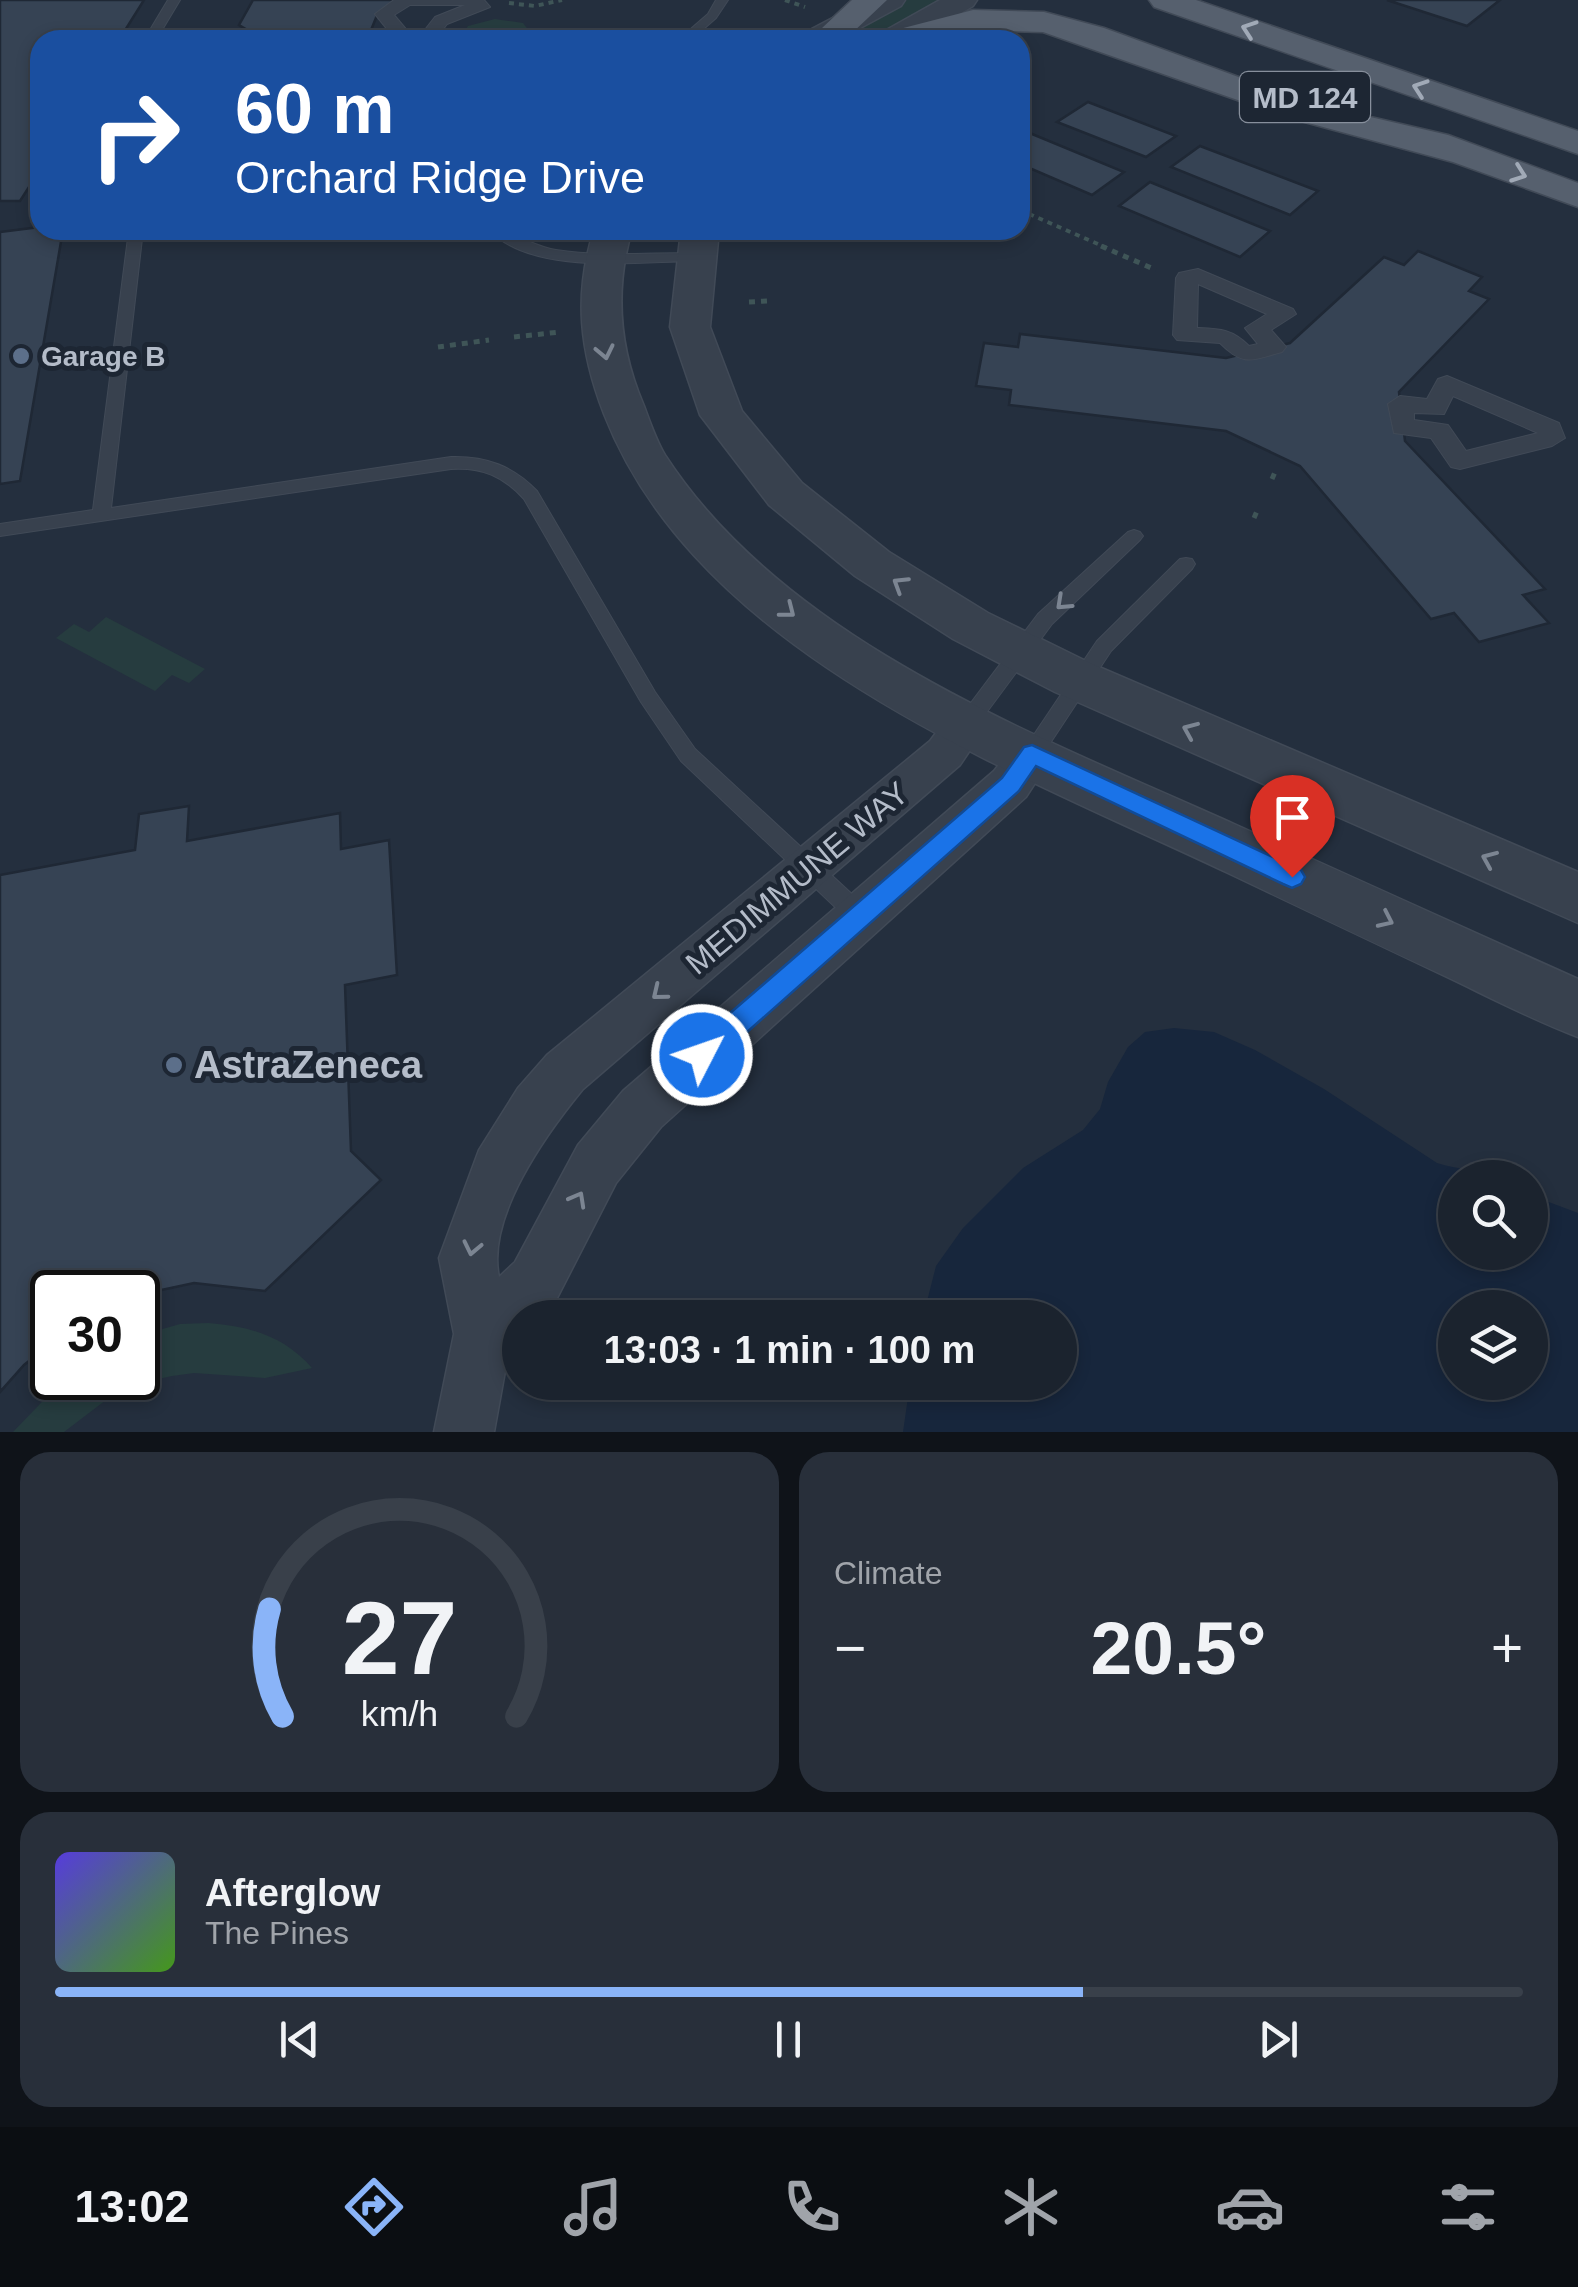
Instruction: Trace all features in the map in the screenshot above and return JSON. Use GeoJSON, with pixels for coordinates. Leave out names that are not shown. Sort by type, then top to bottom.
{"type":"FeatureCollection","features":[{"type":"Feature","properties":{"kind":"main road"},"geometry":{"type":"LineString","coordinates":[[832,30],[870,0]]}},
{"type":"Feature","properties":{"kind":"main road","name":"MD 124"},"geometry":{"type":"LineString","coordinates":[[1032,0],[1578,196]]}},
{"type":"Feature","properties":{"kind":"main road","name":"MD 124"},"geometry":{"type":"LineString","coordinates":[[1165,0],[1578,143]]}},
{"type":"Feature","properties":{"kind":"main road"},"geometry":{"type":"LineString","coordinates":[[934,30],[973,20],[1044,22],[1092,35],[1298,110],[1468,155]]}},
{"type":"Feature","properties":{"kind":"street"},"geometry":{"type":"LineString","coordinates":[[398,30],[384,14],[406,0],[475,0],[482,7],[443,19],[430,30]]}},
{"type":"Feature","properties":{"kind":"street"},"geometry":{"type":"LineString","coordinates":[[834,30],[890,0]]}},
{"type":"Feature","properties":{"kind":"street"},"geometry":{"type":"LineString","coordinates":[[911,30],[962,0]]}},
{"type":"Feature","properties":{"kind":"street"},"geometry":{"type":"LineString","coordinates":[[608,243],[598,300],[602,342],[629,433],[668,495],[730,566],[856,660],[968,722],[1578,1010]]}},
{"type":"Feature","properties":{"kind":"street"},"geometry":{"type":"LineString","coordinates":[[695,244],[686,292],[689,334],[703,377],[732,430],[792,501],[840,543],[896,582],[1021,652],[1578,898]]}},
{"type":"Feature","properties":{"kind":"street"},"geometry":{"type":"LineString","coordinates":[[1198,276],[1285,314],[1257,328],[1274,347],[1244,354],[1226,336],[1185,335],[1187,283],[1187,278],[1198,276]]}},
{"type":"Feature","properties":{"kind":"street"},"geometry":{"type":"LineString","coordinates":[[1447,384],[1550,429],[1552,438],[1460,461],[1439,432],[1403,427],[1400,404],[1435,408],[1447,384]]}},
{"type":"Feature","properties":{"kind":"street","name":"MEDIMMUNE WAY"},"geometry":{"type":"LineString","coordinates":[[464,1432],[483,1334],[466,1258],[498,1169],[536,1106],[566,1072],[606,1037],[946,753],[968,722]]}},
{"type":"Feature","properties":{"kind":"street","name":"MEDIMMUNE WAY"},"geometry":{"type":"LineString","coordinates":[[483,1334],[535,1282],[597,1164],[642,1108],[1010,784],[1032,754]]}},
{"type":"Feature","properties":{"kind":"lane"},"geometry":{"type":"LineString","coordinates":[[156,30],[174,0]]}},
{"type":"Feature","properties":{"kind":"lane"},"geometry":{"type":"LineString","coordinates":[[696,30],[712,16],[722,0]]}},
{"type":"Feature","properties":{"kind":"lane"},"geometry":{"type":"LineString","coordinates":[[101,515],[135,240]]}},
{"type":"Feature","properties":{"kind":"lane"},"geometry":{"type":"LineString","coordinates":[[508,240],[538,252],[608,243],[695,244]]}},
{"type":"Feature","properties":{"kind":"lane"},"geometry":{"type":"LineString","coordinates":[[0,530],[450,463],[482,463],[510,474],[530,495],[666,726],[716,783],[860,916]]}},
{"type":"Feature","properties":{"kind":"lane"},"geometry":{"type":"LineString","coordinates":[[968,722],[1045,619],[1134,536]]}},
{"type":"Feature","properties":{"kind":"lane"},"geometry":{"type":"LineString","coordinates":[[1032,754],[1104,646],[1186,564]]}},
{"type":"Feature","properties":{"kind":"path"},"geometry":{"type":"LineString","coordinates":[[1030,214],[1187,283]]}},
{"type":"Feature","properties":{"kind":"path"},"geometry":{"type":"LineString","coordinates":[[748,302],[768,301]]}},
{"type":"Feature","properties":{"kind":"path"},"geometry":{"type":"LineString","coordinates":[[514,337],[562,331]]}},
{"type":"Feature","properties":{"kind":"path"},"geometry":{"type":"LineString","coordinates":[[438,347],[490,340]]}},
{"type":"Feature","properties":{"kind":"green space"},"geometry":{"type":"Polygon","coordinates":[[[907,0],[949,0],[894,30],[852,30],[907,0]]]}},
{"type":"Feature","properties":{"kind":"green space"},"geometry":{"type":"Polygon","coordinates":[[[495,19],[523,23],[528,30],[465,30],[495,19]]]}},
{"type":"Feature","properties":{"kind":"green space"},"geometry":{"type":"Polygon","coordinates":[[[106,617],[205,669],[189,683],[172,675],[155,691],[56,638],[74,624],[89,632],[106,617]]]}},
{"type":"Feature","properties":{"kind":"green space"},"geometry":{"type":"Polygon","coordinates":[[[208,1323],[265,1335],[290,1348],[312,1368],[265,1378],[194,1373],[160,1379],[160,1330],[208,1323]]]}},
{"type":"Feature","properties":{"kind":"green space"},"geometry":{"type":"Polygon","coordinates":[[[44,1400],[106,1400],[64,1432],[13,1432],[44,1400]]]}},
{"type":"Feature","properties":{"kind":"water"},"geometry":{"type":"Polygon","coordinates":[[[1174,1028],[1214,1032],[1324,1089],[1438,1163],[1438,1270],[1548,1270],[1548,1202],[1578,1213],[1578,1432],[903,1432],[908,1400],[1077,1400],[1077,1300],[927,1300],[936,1266],[963,1228],[1023,1168],[1083,1130],[1100,1109],[1108,1082],[1128,1047],[1145,1032],[1174,1028]]]}},
{"type":"Feature","properties":{"kind":"building"},"geometry":{"type":"Polygon","coordinates":[[[0,0],[144,0],[125,30],[30,30],[30,186],[20,201],[0,201],[0,0]]]}},
{"type":"Feature","properties":{"kind":"building"},"geometry":{"type":"Polygon","coordinates":[[[253,0],[404,0],[378,13],[371,30],[247,30],[239,25],[253,0]]]}},
{"type":"Feature","properties":{"kind":"building"},"geometry":{"type":"Polygon","coordinates":[[[1387,0],[1500,0],[1467,26],[1387,0]]]}},
{"type":"Feature","properties":{"kind":"building"},"geometry":{"type":"Polygon","coordinates":[[[1088,102],[1176,136],[1146,157],[1057,122],[1088,102]]]}},
{"type":"Feature","properties":{"kind":"building"},"geometry":{"type":"Polygon","coordinates":[[[1030,133],[1124,172],[1092,195],[1030,168],[1030,133]]]}},
{"type":"Feature","properties":{"kind":"building"},"geometry":{"type":"Polygon","coordinates":[[[1200,146],[1318,191],[1290,215],[1171,167],[1200,146]]]}},
{"type":"Feature","properties":{"kind":"building"},"geometry":{"type":"Polygon","coordinates":[[[1150,182],[1270,231],[1240,257],[1119,206],[1150,182]]]}},
{"type":"Feature","properties":{"kind":"building","name":"Garage B"},"geometry":{"type":"Polygon","coordinates":[[[30,228],[30,240],[61,240],[20,481],[0,484],[0,232],[30,228]]]}},
{"type":"Feature","properties":{"kind":"building"},"geometry":{"type":"Polygon","coordinates":[[[1418,251],[1482,277],[1469,291],[1489,299],[1399,392],[1405,441],[1545,589],[1523,595],[1549,623],[1479,642],[1454,613],[1431,619],[1300,466],[1226,431],[1009,405],[1011,390],[976,386],[984,343],[1018,347],[1020,334],[1226,358],[1290,343],[1384,257],[1404,265],[1418,251]]]}},
{"type":"Feature","properties":{"kind":"building","name":"AstraZeneca"},"geometry":{"type":"Polygon","coordinates":[[[189,806],[187,841],[340,813],[341,849],[389,840],[397,975],[345,985],[351,1151],[381,1180],[265,1291],[194,1283],[160,1290],[160,1270],[30,1270],[30,1360],[0,1392],[0,875],[135,850],[139,814],[189,806]]]}},
{"type":"Feature","properties":{"kind":"place","name":"Garage B"},"geometry":{"type":"Point","coordinates":[21,356]}},
{"type":"Feature","properties":{"kind":"place","name":"AstraZeneca"},"geometry":{"type":"Point","coordinates":[174,1065]}},
{"type":"Feature","properties":{"kind":"route"},"geometry":{"type":"LineString","coordinates":[[702,1055],[1010,784],[1032,754],[1292,877]]}}]}
